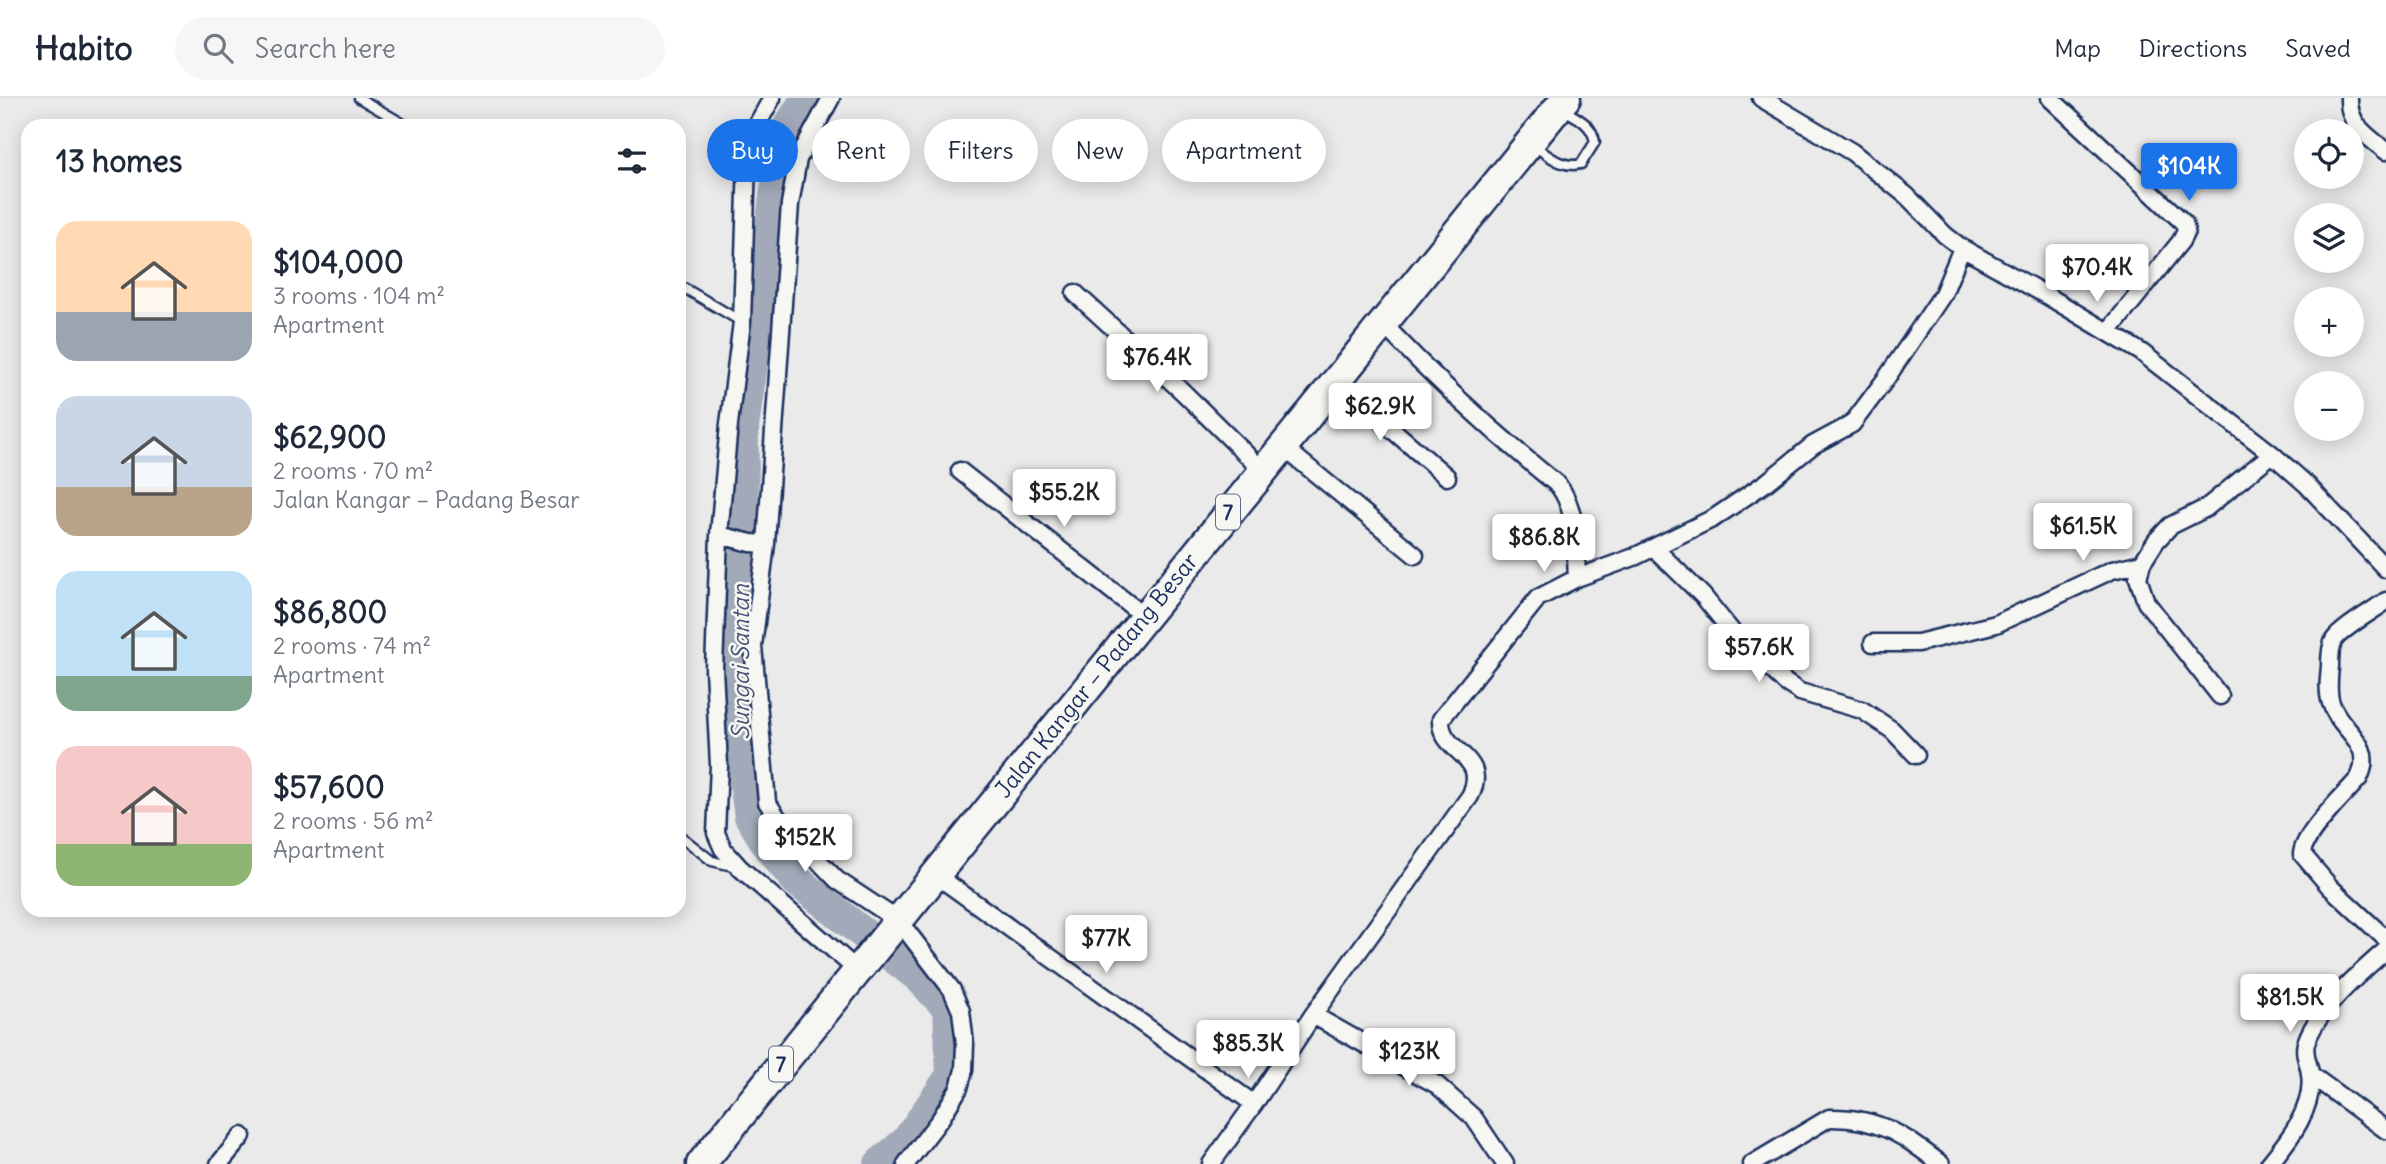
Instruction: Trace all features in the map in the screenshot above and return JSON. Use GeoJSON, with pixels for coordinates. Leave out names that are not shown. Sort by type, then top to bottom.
{"type":"FeatureCollection","features":[{"type":"Feature","properties":{"kind":"highway","name":"Jalan Kangar – Padang Besar"},"geometry":{"type":"LineString","coordinates":[[896,925],[1562,102]]}},
{"type":"Feature","properties":{"kind":"highway","name":"7"},"geometry":{"type":"LineString","coordinates":[[701,1164],[859,967],[896,925]]}},
{"type":"Feature","properties":{"kind":"street"},"geometry":{"type":"LineString","coordinates":[[772,98],[753,132],[747,159],[742,322],[729,424],[714,669],[719,765],[716,833],[723,849],[740,868],[859,967]]}},
{"type":"Feature","properties":{"kind":"street"},"geometry":{"type":"LineString","coordinates":[[831,98],[798,159],[790,204],[759,543],[753,646],[767,802],[777,817],[837,880],[896,925],[952,990],[961,1011],[965,1044],[964,1070],[959,1088],[941,1118],[906,1164]]}},
{"type":"Feature","properties":{"kind":"street"},"geometry":{"type":"LineString","coordinates":[[1761,98],[1863,161],[1908,196],[1945,235],[1962,248],[2141,352],[2272,454],[2307,485],[2386,569]]}},
{"type":"Feature","properties":{"kind":"street"},"geometry":{"type":"LineString","coordinates":[[2050,98],[2184,223],[2186,231],[2181,241],[2108,332]]}},
{"type":"Feature","properties":{"kind":"street"},"geometry":{"type":"LineString","coordinates":[[2349,98],[2348,109],[2354,124],[2386,151]]}},
{"type":"Feature","properties":{"kind":"street"},"geometry":{"type":"LineString","coordinates":[[1211,1164],[1475,787],[1475,769],[1441,731],[1442,714],[1538,598],[1577,578],[1654,548],[1714,518],[1768,482],[1813,445],[1852,424],[1943,294],[1962,248]]}},
{"type":"Feature","properties":{"kind":"street"},"geometry":{"type":"LineString","coordinates":[[1075,293],[1183,392],[1262,470]]}},
{"type":"Feature","properties":{"kind":"street"},"geometry":{"type":"LineString","coordinates":[[1383,324],[1462,403],[1558,485],[1566,495],[1572,513],[1577,578]]}},
{"type":"Feature","properties":{"kind":"street"},"geometry":{"type":"LineString","coordinates":[[1336,380],[1447,477]]}},
{"type":"Feature","properties":{"kind":"street"},"geometry":{"type":"LineString","coordinates":[[1282,446],[1415,555]]}},
{"type":"Feature","properties":{"kind":"street"},"geometry":{"type":"LineString","coordinates":[[2220,696],[2146,602],[2138,578],[2142,563],[2156,541],[2170,526],[2206,508],[2272,454]]}},
{"type":"Feature","properties":{"kind":"street"},"geometry":{"type":"LineString","coordinates":[[960,471],[1144,616]]}},
{"type":"Feature","properties":{"kind":"street"},"geometry":{"type":"LineString","coordinates":[[724,537],[759,543]]}},
{"type":"Feature","properties":{"kind":"street"},"geometry":{"type":"LineString","coordinates":[[1654,548],[1703,596],[1733,633],[1786,683],[1800,692],[1862,710],[1892,730],[1916,755]]}},
{"type":"Feature","properties":{"kind":"street"},"geometry":{"type":"LineString","coordinates":[[1873,643],[1918,643],[1996,624],[2112,570],[2142,563]]}},
{"type":"Feature","properties":{"kind":"street"},"geometry":{"type":"LineString","coordinates":[[2386,601],[2343,631],[2334,640],[2331,648],[2331,705],[2364,752],[2364,768],[2302,848],[2302,854],[2330,887],[2386,939]]}},
{"type":"Feature","properties":{"kind":"street"},"geometry":{"type":"LineString","coordinates":[[936,875],[1254,1104]]}},
{"type":"Feature","properties":{"kind":"street"},"geometry":{"type":"LineString","coordinates":[[2269,1164],[2284,1146],[2311,1094],[2311,1075],[2305,1049],[2314,1027],[2347,987],[2386,950]]}},
{"type":"Feature","properties":{"kind":"street"},"geometry":{"type":"LineString","coordinates":[[1313,1015],[1437,1084],[1474,1118],[1505,1164]]}},
{"type":"Feature","properties":{"kind":"street"},"geometry":{"type":"LineString","coordinates":[[2311,1075],[2386,1130]]}},
{"type":"Feature","properties":{"kind":"street"},"geometry":{"type":"LineString","coordinates":[[1752,1164],[1829,1118],[1862,1121],[1893,1130],[1941,1164]]}},
{"type":"Feature","properties":{"kind":"street"},"geometry":{"type":"LineString","coordinates":[[219,1164],[243,1136]]}},
{"type":"Feature","properties":{"kind":"lane"},"geometry":{"type":"LineString","coordinates":[[359,98],[395,119]]}},
{"type":"Feature","properties":{"kind":"lane"},"geometry":{"type":"LineString","coordinates":[[1530,142],[1561,163],[1573,166],[1581,164],[1595,142],[1593,132],[1562,102]]}},
{"type":"Feature","properties":{"kind":"lane"},"geometry":{"type":"LineString","coordinates":[[686,289],[742,322]]}},
{"type":"Feature","properties":{"kind":"lane"},"geometry":{"type":"LineString","coordinates":[[686,841],[712,862],[740,868]]}},
{"type":"Feature","properties":{"kind":"waterway","name":"Sungai Santan"},"geometry":{"type":"LineString","coordinates":[[807,98],[784,134],[743,427],[742,570],[736,723],[750,816],[770,849],[797,881],[920,978],[949,1009],[952,1075],[907,1141],[880,1164]]}}]}
